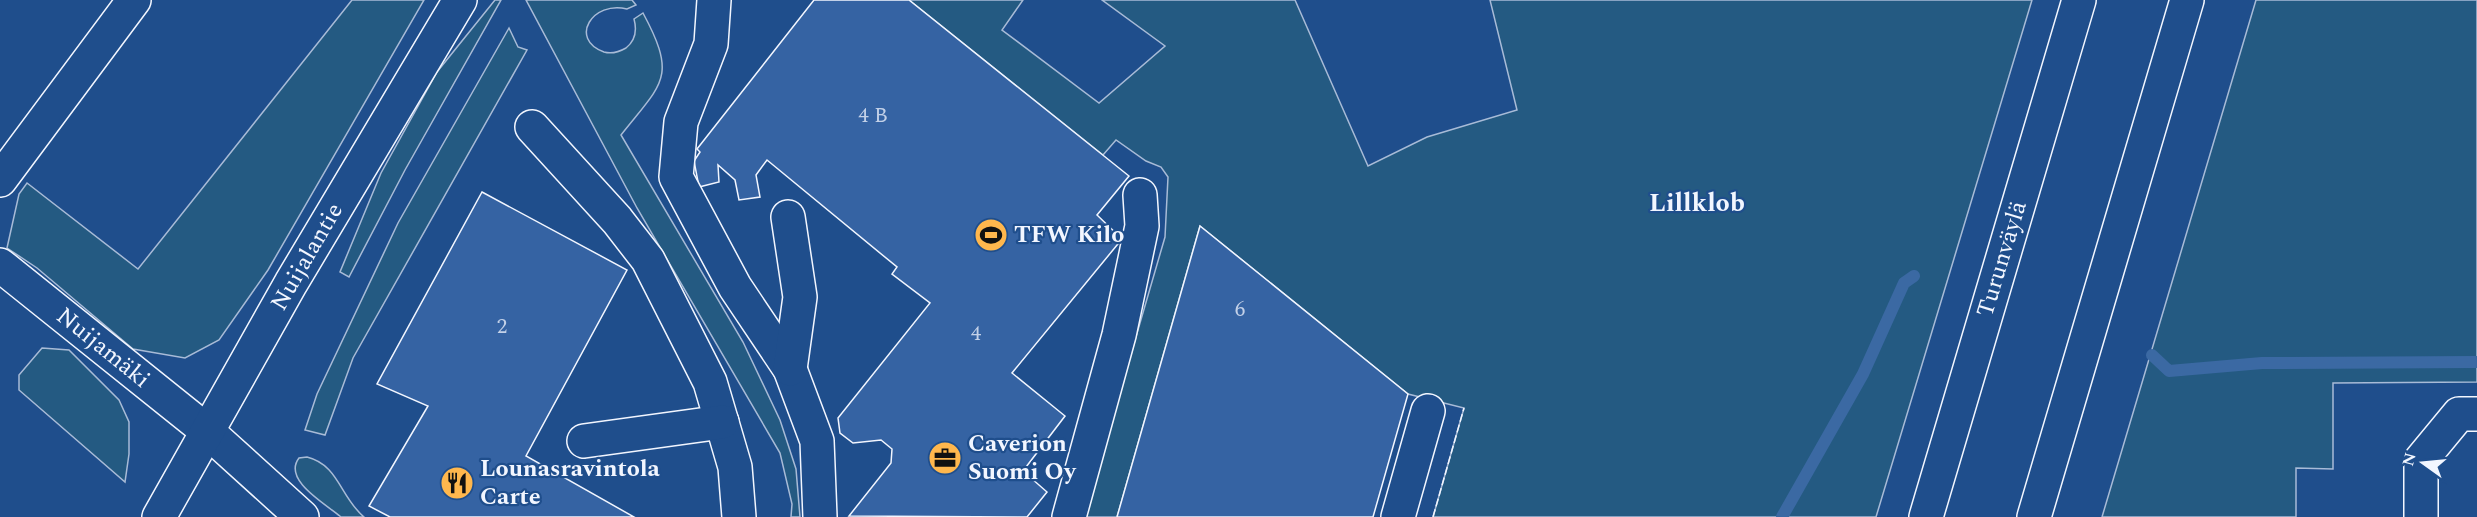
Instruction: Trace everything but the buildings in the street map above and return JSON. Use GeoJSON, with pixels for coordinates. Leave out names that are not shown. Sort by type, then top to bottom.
{"type":"FeatureCollection","features":[{"type":"Feature","properties":{"kind":"main road"},"geometry":{"type":"LineString","coordinates":[[0,180],[134,0]]}},
{"type":"Feature","properties":{"kind":"main road","name":"Nuijalantie"},"geometry":{"type":"LineString","coordinates":[[159,517],[460,0]]}},
{"type":"Feature","properties":{"kind":"main road"},"geometry":{"type":"LineString","coordinates":[[714,0],[711,44],[681,122],[676,177],[735,287],[790,369],[817,441],[820,517]]}},
{"type":"Feature","properties":{"kind":"main road","name":"Turunväylä"},"geometry":{"type":"LineString","coordinates":[[1926,517],[2079,0]]}},
{"type":"Feature","properties":{"kind":"main road"},"geometry":{"type":"LineString","coordinates":[[2034,517],[2187,0]]}},
{"type":"Feature","properties":{"kind":"main road"},"geometry":{"type":"LineString","coordinates":[[532,127],[617,220],[648,260],[710,382],[735,467],[739,517]]}},
{"type":"Feature","properties":{"kind":"main road"},"geometry":{"type":"LineString","coordinates":[[1069,517],[1121,324],[1142,226],[1140,195]]}},
{"type":"Feature","properties":{"kind":"main road"},"geometry":{"type":"LineString","coordinates":[[789,218],[800,297],[790,369]]}},
{"type":"Feature","properties":{"kind":"main road","name":"Nuijamäki"},"geometry":{"type":"LineString","coordinates":[[0,265],[207,431],[302,517]]}},
{"type":"Feature","properties":{"kind":"main road"},"geometry":{"type":"LineString","coordinates":[[1398,517],[1428,411]]}},
{"type":"Feature","properties":{"kind":"main road"},"geometry":{"type":"LineString","coordinates":[[2421,517],[2421,460],[2459,414],[2477,414]]}},
{"type":"Feature","properties":{"kind":"main road"},"geometry":{"type":"LineString","coordinates":[[584,441],[722,422]]}},
{"type":"Feature","properties":{"kind":"shaded area"},"geometry":{"type":"Polygon","coordinates":[[[352,0],[424,0],[268,270],[219,340],[185,358],[133,349],[37,268],[7,248],[19,194],[27,183],[138,269],[352,0]]]}},
{"type":"Feature","properties":{"kind":"shaded area"},"geometry":{"type":"Polygon","coordinates":[[[495,0],[501,0],[405,170],[349,277],[340,272],[381,173],[437,72],[495,0]]]}},
{"type":"Feature","properties":{"kind":"shaded area"},"geometry":{"type":"Polygon","coordinates":[[[526,0],[632,0],[636,5],[627,9],[604,10],[589,22],[586,30],[588,39],[593,46],[607,53],[618,52],[632,42],[635,35],[634,19],[643,13],[660,52],[662,66],[660,79],[647,103],[621,135],[743,342],[780,420],[796,469],[800,517],[791,517],[792,504],[780,453],[637,208],[526,0]]]}},
{"type":"Feature","properties":{"kind":"shaded area"},"geometry":{"type":"Polygon","coordinates":[[[909,0],[1023,0],[1002,30],[1099,103],[1165,46],[1102,0],[1295,0],[1368,166],[1427,137],[1517,110],[1490,0],[2032,0],[1876,517],[1433,517],[1464,408],[1408,394],[1200,226],[1117,517],[1076,517],[1108,433],[1165,237],[1168,177],[1161,167],[1146,161],[1116,140],[1103,155],[909,0]]]}},
{"type":"Feature","properties":{"kind":"shaded area"},"geometry":{"type":"Polygon","coordinates":[[[2256,0],[2477,0],[2477,382],[2333,383],[2333,469],[2296,468],[2296,517],[2102,517],[2256,0]]]}},
{"type":"Feature","properties":{"kind":"shaded area"},"geometry":{"type":"Polygon","coordinates":[[[509,28],[518,47],[527,50],[353,358],[325,435],[305,430],[317,394],[398,223],[509,28]]]}},
{"type":"Feature","properties":{"kind":"shaded area"},"geometry":{"type":"Polygon","coordinates":[[[42,348],[69,350],[119,400],[129,422],[129,454],[125,482],[19,390],[19,375],[42,348]]]}},
{"type":"Feature","properties":{"kind":"shaded area"},"geometry":{"type":"Polygon","coordinates":[[[307,457],[318,461],[333,474],[349,500],[364,517],[341,517],[308,491],[296,475],[295,466],[299,458],[307,457]]]}},
{"type":"Feature","properties":{"kind":"waterway"},"geometry":{"type":"LineString","coordinates":[[1782,517],[1863,374],[1904,283],[1914,276]]}},
{"type":"Feature","properties":{"kind":"waterway"},"geometry":{"type":"LineString","coordinates":[[2152,355],[2169,371],[2262,363],[2477,362]]}},
{"type":"Feature","properties":{"kind":"fence"},"geometry":{"type":"LineString","coordinates":[[1433,517],[1464,408]]}},
{"type":"Feature","properties":{"kind":"place","name":"TFW Kilo"},"geometry":{"type":"Point","coordinates":[991,235]}},
{"type":"Feature","properties":{"kind":"place","name":"Caverion Suomi Oy"},"geometry":{"type":"Point","coordinates":[945,458]}},
{"type":"Feature","properties":{"kind":"place","name":"Lounasravintola Carte"},"geometry":{"type":"Point","coordinates":[457,483]}},
{"type":"Feature","properties":{"kind":"district","name":"Lillklob"},"geometry":{"type":"Point","coordinates":[1697,203]}}]}
